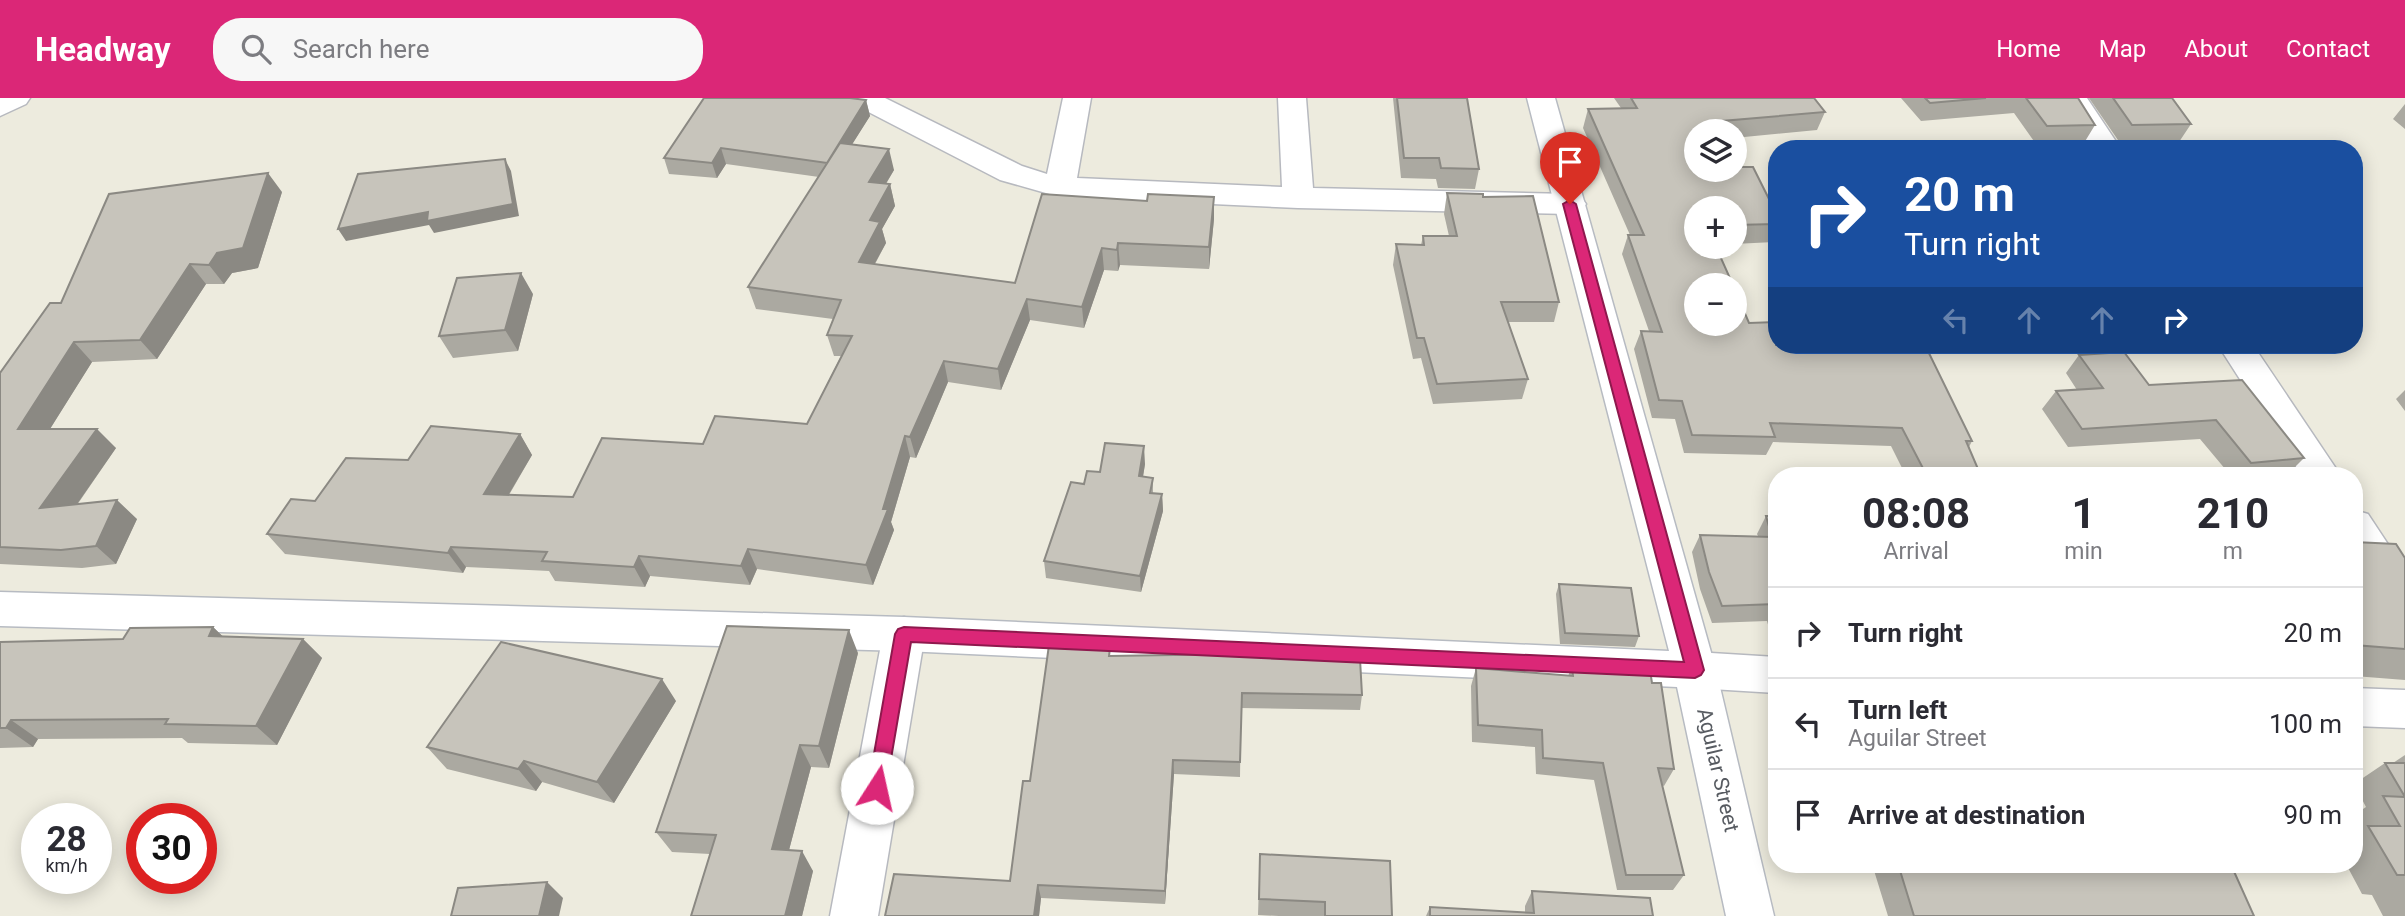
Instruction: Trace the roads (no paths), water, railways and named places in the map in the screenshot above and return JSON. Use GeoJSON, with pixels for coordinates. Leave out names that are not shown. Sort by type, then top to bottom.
{"type":"FeatureCollection","features":[{"type":"Feature","properties":{"kind":"street"},"geometry":{"type":"LineString","coordinates":[[0,107],[16,98]]}},
{"type":"Feature","properties":{"kind":"street"},"geometry":{"type":"LineString","coordinates":[[863,98],[1011,173],[1060,187],[1298,198],[1570,204]]}},
{"type":"Feature","properties":{"kind":"street"},"geometry":{"type":"LineString","coordinates":[[1060,187],[1077,98]]}},
{"type":"Feature","properties":{"kind":"street"},"geometry":{"type":"LineString","coordinates":[[1292,98],[1298,198]]}},
{"type":"Feature","properties":{"kind":"street","name":"Aguilar Street"},"geometry":{"type":"LineString","coordinates":[[1541,98],[1695,670],[1750,916]]}},
{"type":"Feature","properties":{"kind":"street"},"geometry":{"type":"LineString","coordinates":[[2073,98],[2100,140]]}},
{"type":"Feature","properties":{"kind":"street"},"geometry":{"type":"LineString","coordinates":[[2241,354],[2316,467]]}},
{"type":"Feature","properties":{"kind":"street"},"geometry":{"type":"LineString","coordinates":[[2363,539],[2405,603]]}},
{"type":"Feature","properties":{"kind":"street"},"geometry":{"type":"LineString","coordinates":[[0,609],[904,634],[1768,674]]}},
{"type":"Feature","properties":{"kind":"street"},"geometry":{"type":"LineString","coordinates":[[854,916],[904,634]]}},
{"type":"Feature","properties":{"kind":"street"},"geometry":{"type":"LineString","coordinates":[[2363,707],[2405,709]]}}]}
